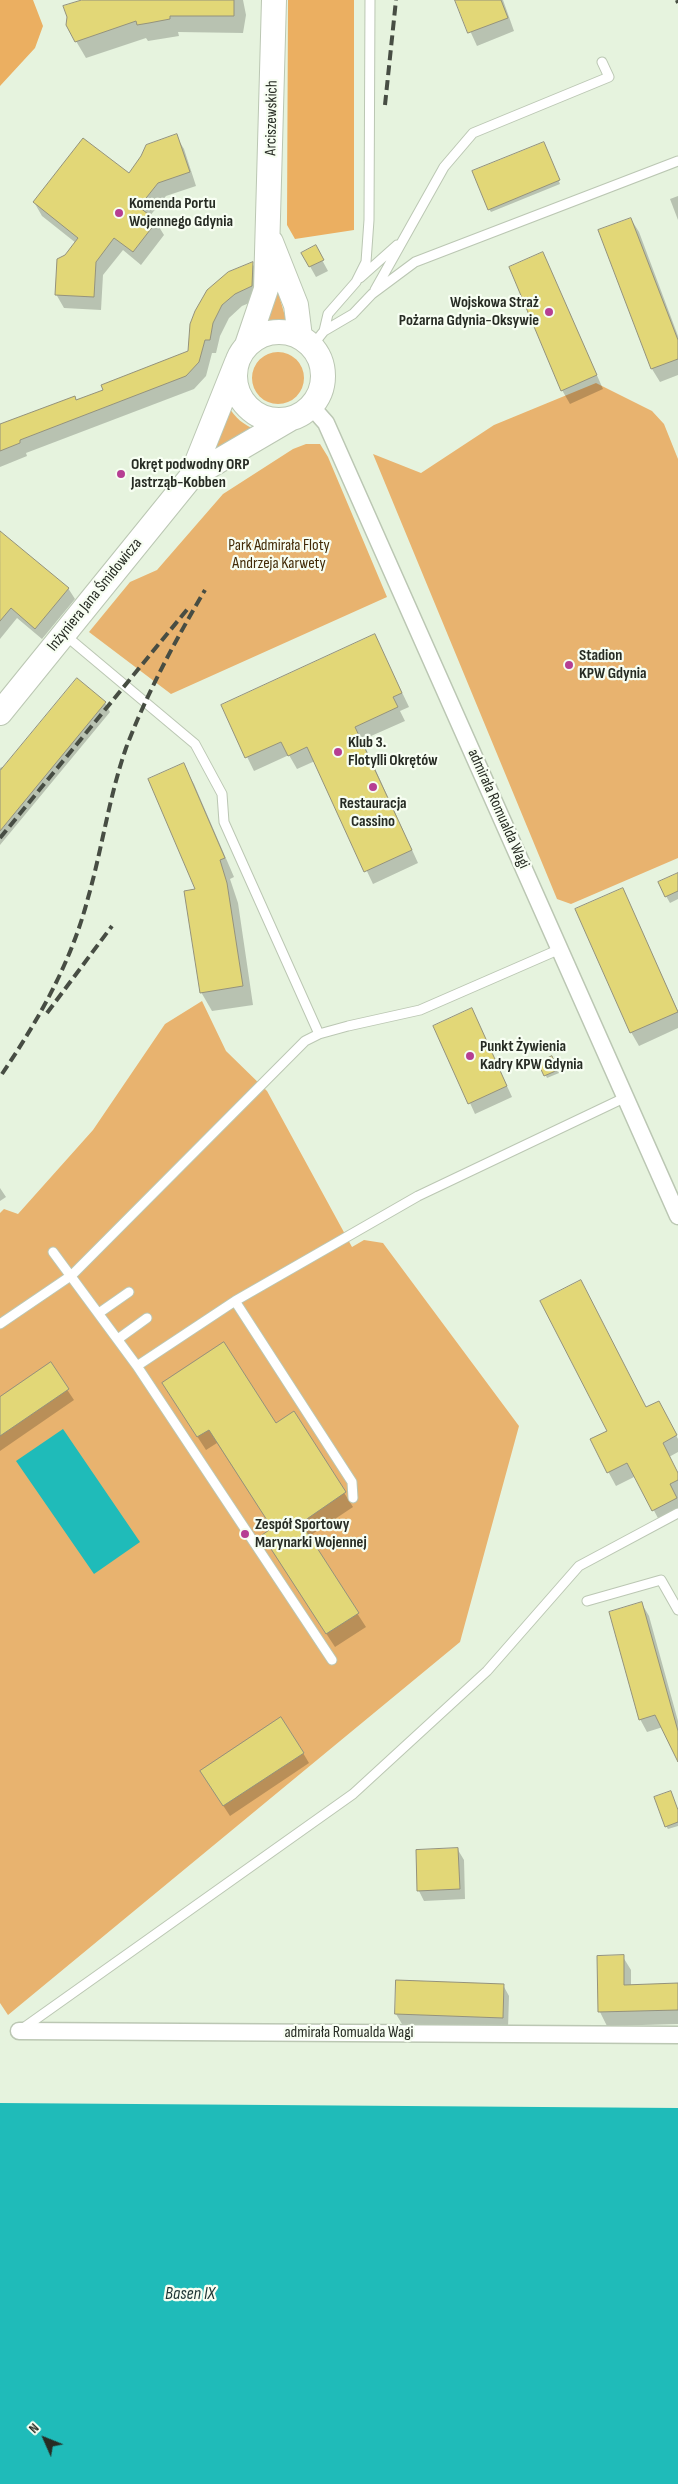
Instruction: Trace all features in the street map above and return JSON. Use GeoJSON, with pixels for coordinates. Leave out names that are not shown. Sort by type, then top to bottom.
{"type":"FeatureCollection","features":[{"type":"Feature","properties":{"kind":"street","name":"Arciszewskich"},"geometry":{"type":"LineString","coordinates":[[242,354],[266,289],[269,236],[274,0]]}},
{"type":"Feature","properties":{"kind":"street","name":"Arciszewskich"},"geometry":{"type":"LineString","coordinates":[[269,236],[296,305],[312,338]]}},
{"type":"Feature","properties":{"kind":"street"},"geometry":{"type":"LineString","coordinates":[[277,332],[312,338],[320,363],[322,381],[320,390],[301,412],[267,419],[246,407],[236,386],[242,354],[266,334],[277,332]]}},
{"type":"Feature","properties":{"kind":"street","name":"Inżyniera Jana Śmidowicza"},"geometry":{"type":"LineString","coordinates":[[0,713],[192,477],[242,354]]}},
{"type":"Feature","properties":{"kind":"street","name":"Inżyniera Jana Śmidowicza"},"geometry":{"type":"LineString","coordinates":[[192,477],[301,412]]}},
{"type":"Feature","properties":{"kind":"street","name":"admirała Romualda Wagi"},"geometry":{"type":"LineString","coordinates":[[301,412],[326,423],[678,1216]]}},
{"type":"Feature","properties":{"kind":"street","name":"admirała Romualda Wagi"},"geometry":{"type":"LineString","coordinates":[[19,2031],[678,2035]]}},
{"type":"Feature","properties":{"kind":"lane"},"geometry":{"type":"LineString","coordinates":[[356,282],[366,262],[369,220],[370,0]]}},
{"type":"Feature","properties":{"kind":"lane"},"geometry":{"type":"LineString","coordinates":[[372,294],[444,167],[473,133],[609,77],[602,62]]}},
{"type":"Feature","properties":{"kind":"lane"},"geometry":{"type":"LineString","coordinates":[[312,338],[353,314],[372,294],[415,262],[678,161]]}},
{"type":"Feature","properties":{"kind":"lane"},"geometry":{"type":"LineString","coordinates":[[312,338],[343,295],[404,240]]}},
{"type":"Feature","properties":{"kind":"lane"},"geometry":{"type":"LineString","coordinates":[[64,634],[195,744],[222,794],[224,822],[319,1034]]}},
{"type":"Feature","properties":{"kind":"lane"},"geometry":{"type":"LineString","coordinates":[[0,1324],[72,1275],[305,1041],[319,1034],[420,1010],[560,949]]}},
{"type":"Feature","properties":{"kind":"lane"},"geometry":{"type":"LineString","coordinates":[[137,1366],[235,1301],[418,1196],[624,1098]]}},
{"type":"Feature","properties":{"kind":"lane"},"geometry":{"type":"LineString","coordinates":[[53,1252],[72,1275],[137,1366],[332,1660]]}},
{"type":"Feature","properties":{"kind":"lane"},"geometry":{"type":"LineString","coordinates":[[99,1313],[129,1292]]}},
{"type":"Feature","properties":{"kind":"lane"},"geometry":{"type":"LineString","coordinates":[[235,1301],[352,1482],[353,1498]]}},
{"type":"Feature","properties":{"kind":"lane"},"geometry":{"type":"LineString","coordinates":[[118,1339],[147,1318]]}},
{"type":"Feature","properties":{"kind":"lane"},"geometry":{"type":"LineString","coordinates":[[19,2031],[353,1794],[487,1670],[579,1566],[678,1513]]}},
{"type":"Feature","properties":{"kind":"lane"},"geometry":{"type":"LineString","coordinates":[[587,1602],[660,1580],[678,1610]]}},
{"type":"Feature","properties":{"kind":"green space"},"geometry":{"type":"Polygon","coordinates":[[[276,285],[287,323],[266,324],[276,285]]]}},
{"type":"Feature","properties":{"kind":"green space"},"geometry":{"type":"Polygon","coordinates":[[[273,352],[283,352],[297,359],[304,373],[304,383],[297,397],[283,404],[273,404],[263,400],[256,393],[252,383],[252,373],[256,363],[263,356],[273,352]]]}},
{"type":"Feature","properties":{"kind":"green space","name":"Stadion KPW Gdynia"},"geometry":{"type":"Polygon","coordinates":[[[596,383],[652,411],[664,424],[678,459],[678,858],[571,904],[557,899],[373,454],[421,473],[494,425],[596,383]]]}},
{"type":"Feature","properties":{"kind":"green space"},"geometry":{"type":"Polygon","coordinates":[[[228,406],[240,421],[256,430],[207,465],[228,406]]]}},
{"type":"Feature","properties":{"kind":"green space","name":"Park Admirała Floty Andrzeja Karwety"},"geometry":{"type":"Polygon","coordinates":[[[306,444],[320,444],[328,457],[387,597],[171,694],[89,632],[130,582],[157,570],[223,494],[293,449],[306,444]]]}},
{"type":"Feature","properties":{"kind":"green space","name":"Zespół Sportowy Marynarki Wojennej"},"geometry":{"type":"Polygon","coordinates":[[[202,1001],[226,1051],[267,1091],[352,1247],[364,1240],[383,1243],[519,1426],[460,1642],[8,2015],[0,2003],[0,1213],[4,1209],[18,1214],[93,1130],[165,1024],[202,1001]]]}},
{"type":"Feature","properties":{"kind":"shaded area"},"geometry":{"type":"Polygon","coordinates":[[[0,0],[33,0],[43,26],[35,48],[0,86],[0,0]]]}},
{"type":"Feature","properties":{"kind":"shaded area"},"geometry":{"type":"Polygon","coordinates":[[[288,0],[354,0],[354,230],[295,239],[287,225],[288,0]]]}},
{"type":"Feature","properties":{"kind":"water"},"geometry":{"type":"Polygon","coordinates":[[[63,1429],[140,1542],[94,1574],[16,1461],[63,1429]]]}},
{"type":"Feature","properties":{"kind":"water","name":"Basen IX"},"geometry":{"type":"Polygon","coordinates":[[[0,2103],[678,2108],[678,2484],[0,2484],[0,2103]]]}},
{"type":"Feature","properties":{"kind":"building"},"geometry":{"type":"Polygon","coordinates":[[[82,0],[234,0],[234,16],[170,16],[170,19],[137,25],[136,21],[75,42],[66,25],[67,17],[63,6],[82,0]]]}},
{"type":"Feature","properties":{"kind":"building"},"geometry":{"type":"Polygon","coordinates":[[[455,0],[501,0],[508,18],[468,33],[455,0]]]}},
{"type":"Feature","properties":{"kind":"building","name":"Komenda Portu Wojennego Gdynia"},"geometry":{"type":"Polygon","coordinates":[[[177,134],[190,172],[158,183],[139,207],[157,221],[133,252],[114,238],[96,262],[94,297],[55,295],[57,259],[65,255],[78,238],[33,202],[83,138],[129,173],[146,145],[177,134]]]}},
{"type":"Feature","properties":{"kind":"building"},"geometry":{"type":"Polygon","coordinates":[[[544,142],[560,180],[488,210],[472,171],[544,142]]]}},
{"type":"Feature","properties":{"kind":"building"},"geometry":{"type":"Polygon","coordinates":[[[631,218],[678,340],[678,359],[651,369],[598,230],[631,218]]]}},
{"type":"Feature","properties":{"kind":"building"},"geometry":{"type":"Polygon","coordinates":[[[316,245],[324,260],[309,267],[301,253],[316,245]]]}},
{"type":"Feature","properties":{"kind":"building","name":"Wojskowa Straż Pożarna Gdynia-Oksywie"},"geometry":{"type":"Polygon","coordinates":[[[543,252],[597,375],[561,391],[509,267],[543,252]]]}},
{"type":"Feature","properties":{"kind":"building"},"geometry":{"type":"Polygon","coordinates":[[[253,262],[252,286],[235,294],[222,305],[213,323],[210,340],[205,340],[199,362],[186,376],[20,440],[20,443],[0,451],[0,424],[75,396],[76,400],[103,390],[101,385],[188,351],[190,324],[207,290],[228,272],[253,262]]]}},
{"type":"Feature","properties":{"kind":"building"},"geometry":{"type":"Polygon","coordinates":[[[0,531],[69,588],[35,629],[11,608],[0,621],[0,531]]]}},
{"type":"Feature","properties":{"kind":"building","name":"Klub 3. Flotylli Okrętów"},"geometry":{"type":"Polygon","coordinates":[[[375,634],[402,693],[393,697],[398,707],[355,727],[412,850],[364,872],[307,747],[288,756],[281,742],[245,758],[221,705],[375,634]]]}},
{"type":"Feature","properties":{"kind":"building"},"geometry":{"type":"Polygon","coordinates":[[[77,678],[106,702],[0,831],[0,771],[77,678]]]}},
{"type":"Feature","properties":{"kind":"building"},"geometry":{"type":"Polygon","coordinates":[[[184,763],[225,858],[220,860],[227,883],[243,986],[200,993],[184,891],[195,889],[148,779],[184,763]]]}},
{"type":"Feature","properties":{"kind":"building"},"geometry":{"type":"Polygon","coordinates":[[[678,873],[678,891],[665,897],[658,882],[678,873]]]}},
{"type":"Feature","properties":{"kind":"building"},"geometry":{"type":"Polygon","coordinates":[[[623,888],[678,1012],[630,1033],[575,909],[623,888]]]}},
{"type":"Feature","properties":{"kind":"building","name":"Punkt Żywienia Kadry KPW Gdynia"},"geometry":{"type":"Polygon","coordinates":[[[472,1008],[507,1086],[468,1104],[433,1026],[472,1008]]]}},
{"type":"Feature","properties":{"kind":"building"},"geometry":{"type":"Polygon","coordinates":[[[552,1056],[558,1070],[544,1076],[538,1063],[552,1056]]]}},
{"type":"Feature","properties":{"kind":"building"},"geometry":{"type":"Polygon","coordinates":[[[581,1280],[646,1407],[659,1401],[677,1435],[663,1443],[678,1473],[678,1480],[670,1484],[677,1498],[652,1511],[627,1463],[607,1473],[590,1439],[607,1431],[540,1301],[581,1280]]]}},
{"type":"Feature","properties":{"kind":"building"},"geometry":{"type":"Polygon","coordinates":[[[224,1342],[276,1423],[294,1411],[346,1492],[301,1523],[359,1613],[326,1634],[262,1535],[272,1528],[209,1430],[197,1437],[162,1383],[224,1342]]]}},
{"type":"Feature","properties":{"kind":"building"},"geometry":{"type":"Polygon","coordinates":[[[51,1362],[69,1389],[0,1436],[0,1397],[51,1362]]]}},
{"type":"Feature","properties":{"kind":"building"},"geometry":{"type":"Polygon","coordinates":[[[642,1602],[678,1731],[678,1762],[655,1715],[639,1720],[609,1612],[642,1602]]]}},
{"type":"Feature","properties":{"kind":"building"},"geometry":{"type":"Polygon","coordinates":[[[281,1717],[304,1753],[223,1806],[200,1771],[281,1717]]]}},
{"type":"Feature","properties":{"kind":"building"},"geometry":{"type":"Polygon","coordinates":[[[671,1791],[678,1810],[678,1822],[665,1827],[654,1797],[671,1791]]]}},
{"type":"Feature","properties":{"kind":"building"},"geometry":{"type":"Polygon","coordinates":[[[458,1848],[460,1889],[417,1891],[416,1850],[458,1848]]]}},
{"type":"Feature","properties":{"kind":"building"},"geometry":{"type":"Polygon","coordinates":[[[624,1955],[624,1985],[678,1983],[678,2010],[598,2012],[597,1956],[624,1955]]]}},
{"type":"Feature","properties":{"kind":"building"},"geometry":{"type":"Polygon","coordinates":[[[396,1980],[504,1984],[503,2018],[395,2014],[396,1980]]]}},
{"type":"Feature","properties":{"kind":"railway"},"geometry":{"type":"LineString","coordinates":[[385,105],[396,0]]}},
{"type":"Feature","properties":{"kind":"railway"},"geometry":{"type":"LineString","coordinates":[[2,1074],[41,1011],[73,945],[88,898],[115,785],[126,748],[162,668],[205,590]]}},
{"type":"Feature","properties":{"kind":"railway"},"geometry":{"type":"LineString","coordinates":[[0,838],[190,606]]}},
{"type":"Feature","properties":{"kind":"railway"},"geometry":{"type":"LineString","coordinates":[[47,1013],[112,926]]}},
{"type":"Feature","properties":{"kind":"place","name":"Komenda Portu Wojennego Gdynia"},"geometry":{"type":"Point","coordinates":[119,213]}},
{"type":"Feature","properties":{"kind":"place","name":"Wojskowa Straż Pożarna Gdynia-Oksywie"},"geometry":{"type":"Point","coordinates":[549,312]}},
{"type":"Feature","properties":{"kind":"place","name":"Okręt podwodny ORP Jastrząb-Kobben"},"geometry":{"type":"Point","coordinates":[121,474]}},
{"type":"Feature","properties":{"kind":"place","name":"Stadion KPW Gdynia"},"geometry":{"type":"Point","coordinates":[569,665]}},
{"type":"Feature","properties":{"kind":"place","name":"Klub 3. Flotylli Okrętów"},"geometry":{"type":"Point","coordinates":[338,752]}},
{"type":"Feature","properties":{"kind":"place","name":"Restauracja Cassino"},"geometry":{"type":"Point","coordinates":[373,787]}},
{"type":"Feature","properties":{"kind":"place","name":"Punkt Żywienia Kadry KPW Gdynia"},"geometry":{"type":"Point","coordinates":[470,1056]}},
{"type":"Feature","properties":{"kind":"place","name":"Zespół Sportowy Marynarki Wojennej"},"geometry":{"type":"Point","coordinates":[245,1534]}}]}
